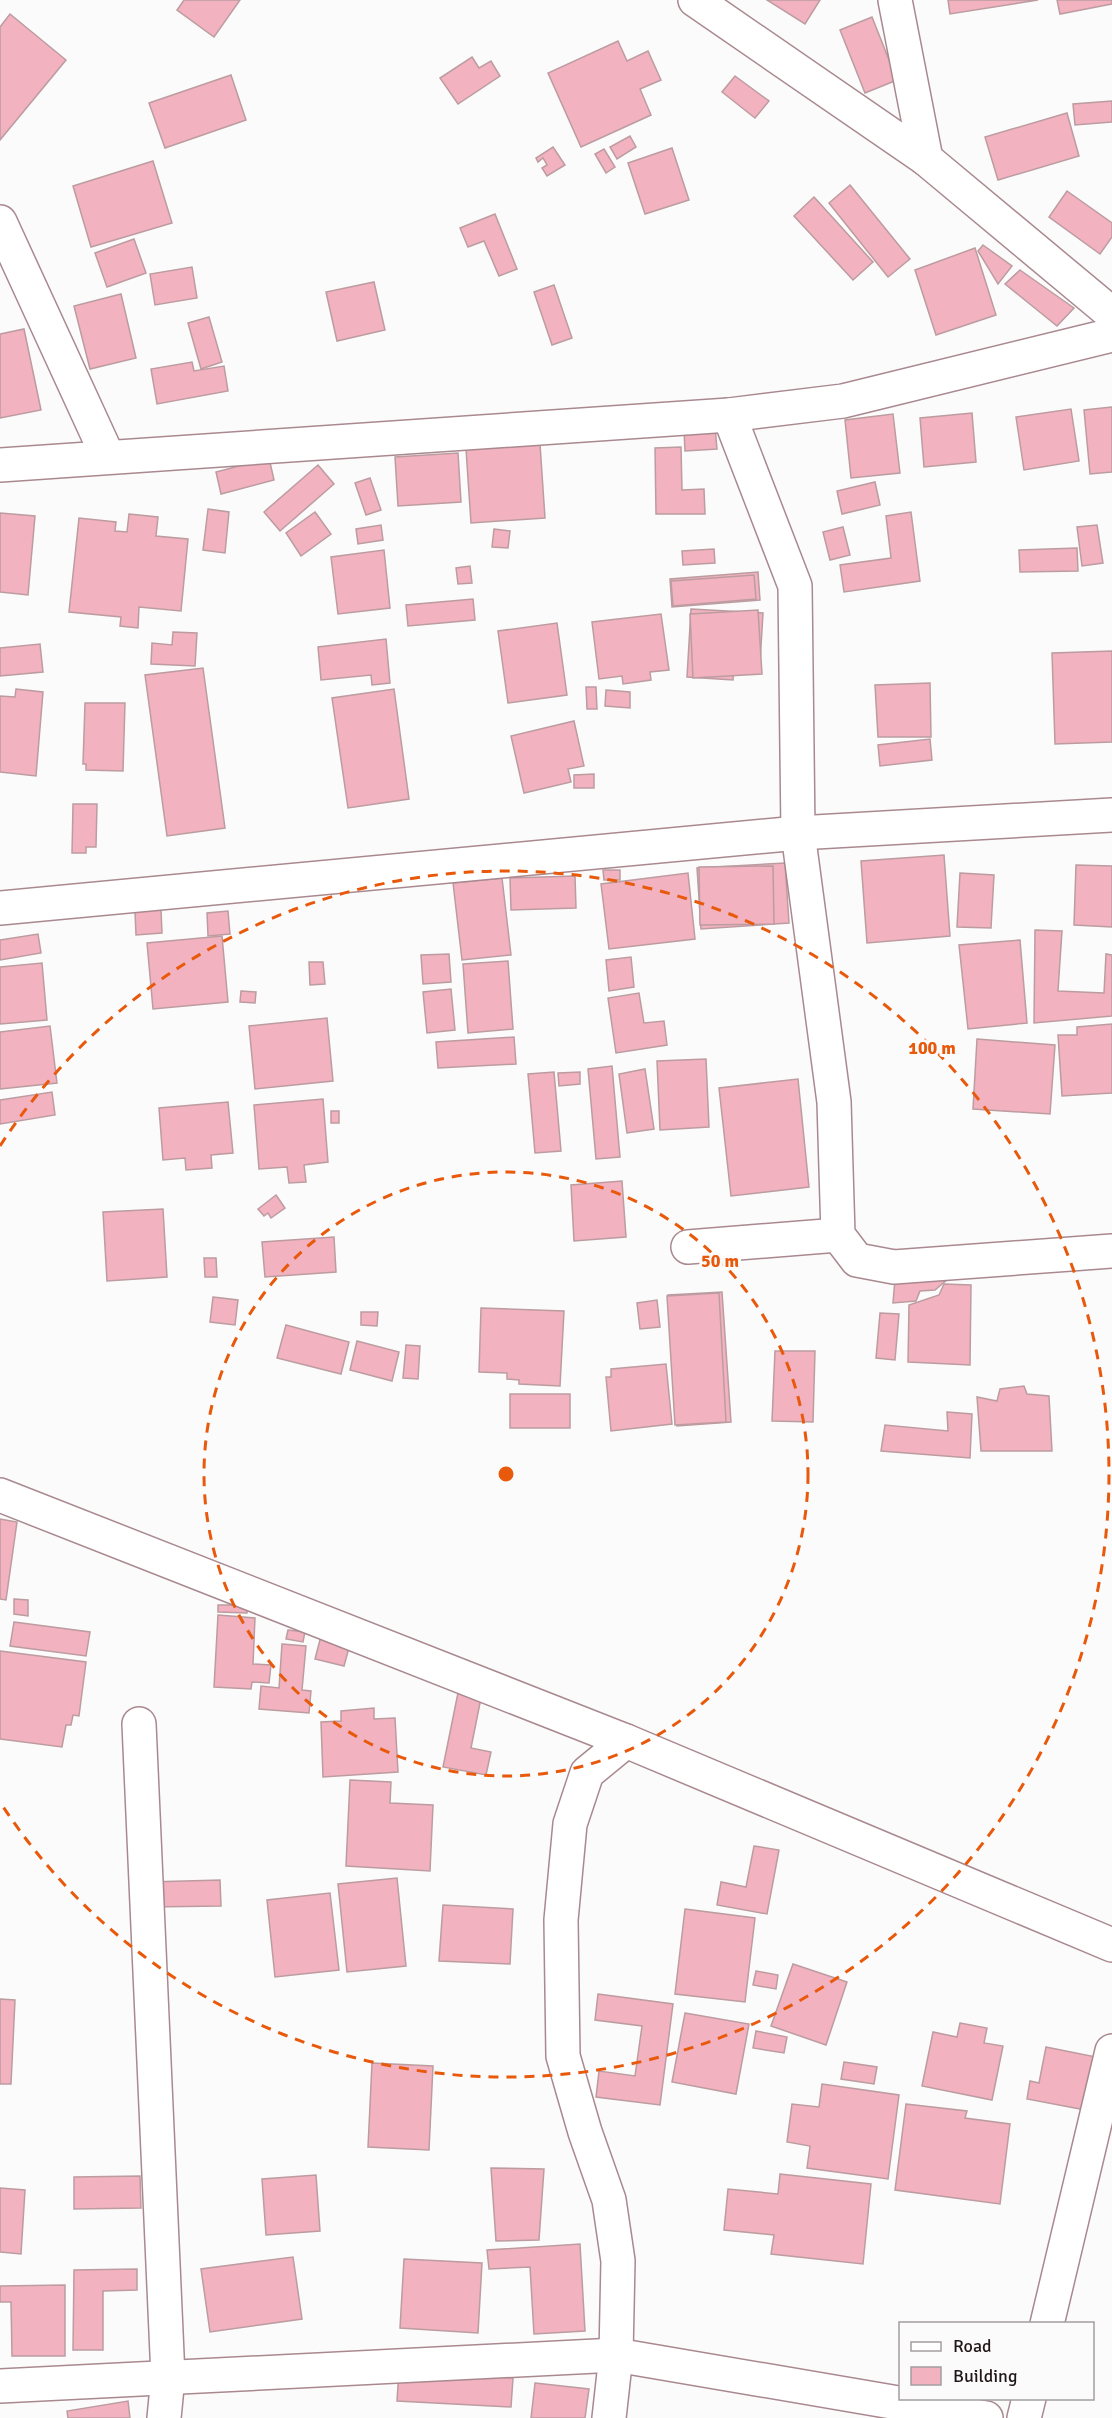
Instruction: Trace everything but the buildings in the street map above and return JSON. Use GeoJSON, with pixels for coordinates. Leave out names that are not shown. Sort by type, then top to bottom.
{"type":"FeatureCollection","features":[{"type":"Feature","properties":{"kind":"street"},"geometry":{"type":"LineString","coordinates":[[695,0],[926,159],[1112,314]]}},
{"type":"Feature","properties":{"kind":"street"},"geometry":{"type":"LineString","coordinates":[[895,0],[926,159]]}},
{"type":"Feature","properties":{"kind":"street"},"geometry":{"type":"LineString","coordinates":[[0,222],[108,457]]}},
{"type":"Feature","properties":{"kind":"street"},"geometry":{"type":"LineString","coordinates":[[0,465],[729,415],[843,402],[1112,335]]}},
{"type":"Feature","properties":{"kind":"street"},"geometry":{"type":"LineString","coordinates":[[729,415],[795,586],[798,833],[834,1102],[838,1235],[857,1260],[894,1267],[1112,1251]]}},
{"type":"Feature","properties":{"kind":"street"},"geometry":{"type":"LineString","coordinates":[[0,908],[798,833],[1112,815]]}},
{"type":"Feature","properties":{"kind":"street"},"geometry":{"type":"LineString","coordinates":[[688,1247],[838,1235]]}},
{"type":"Feature","properties":{"kind":"street"},"geometry":{"type":"LineString","coordinates":[[0,1495],[626,1742],[1112,1945]]}},
{"type":"Feature","properties":{"kind":"street"},"geometry":{"type":"LineString","coordinates":[[140,1724],[168,2377],[164,2418]]}},
{"type":"Feature","properties":{"kind":"street"},"geometry":{"type":"LineString","coordinates":[[609,2418],[616,2355],[618,2261],[609,2200],[585,2132],[563,2056],[561,1920],[570,1824],[587,1773],[626,1742]]}},
{"type":"Feature","properties":{"kind":"street"},"geometry":{"type":"LineString","coordinates":[[1047,2322],[1112,2051]]}},
{"type":"Feature","properties":{"kind":"street"},"geometry":{"type":"LineString","coordinates":[[0,2386],[616,2355],[986,2418]]}},
{"type":"Feature","properties":{"kind":"street"},"geometry":{"type":"LineString","coordinates":[[1024,2418],[1028,2400]]}}]}
